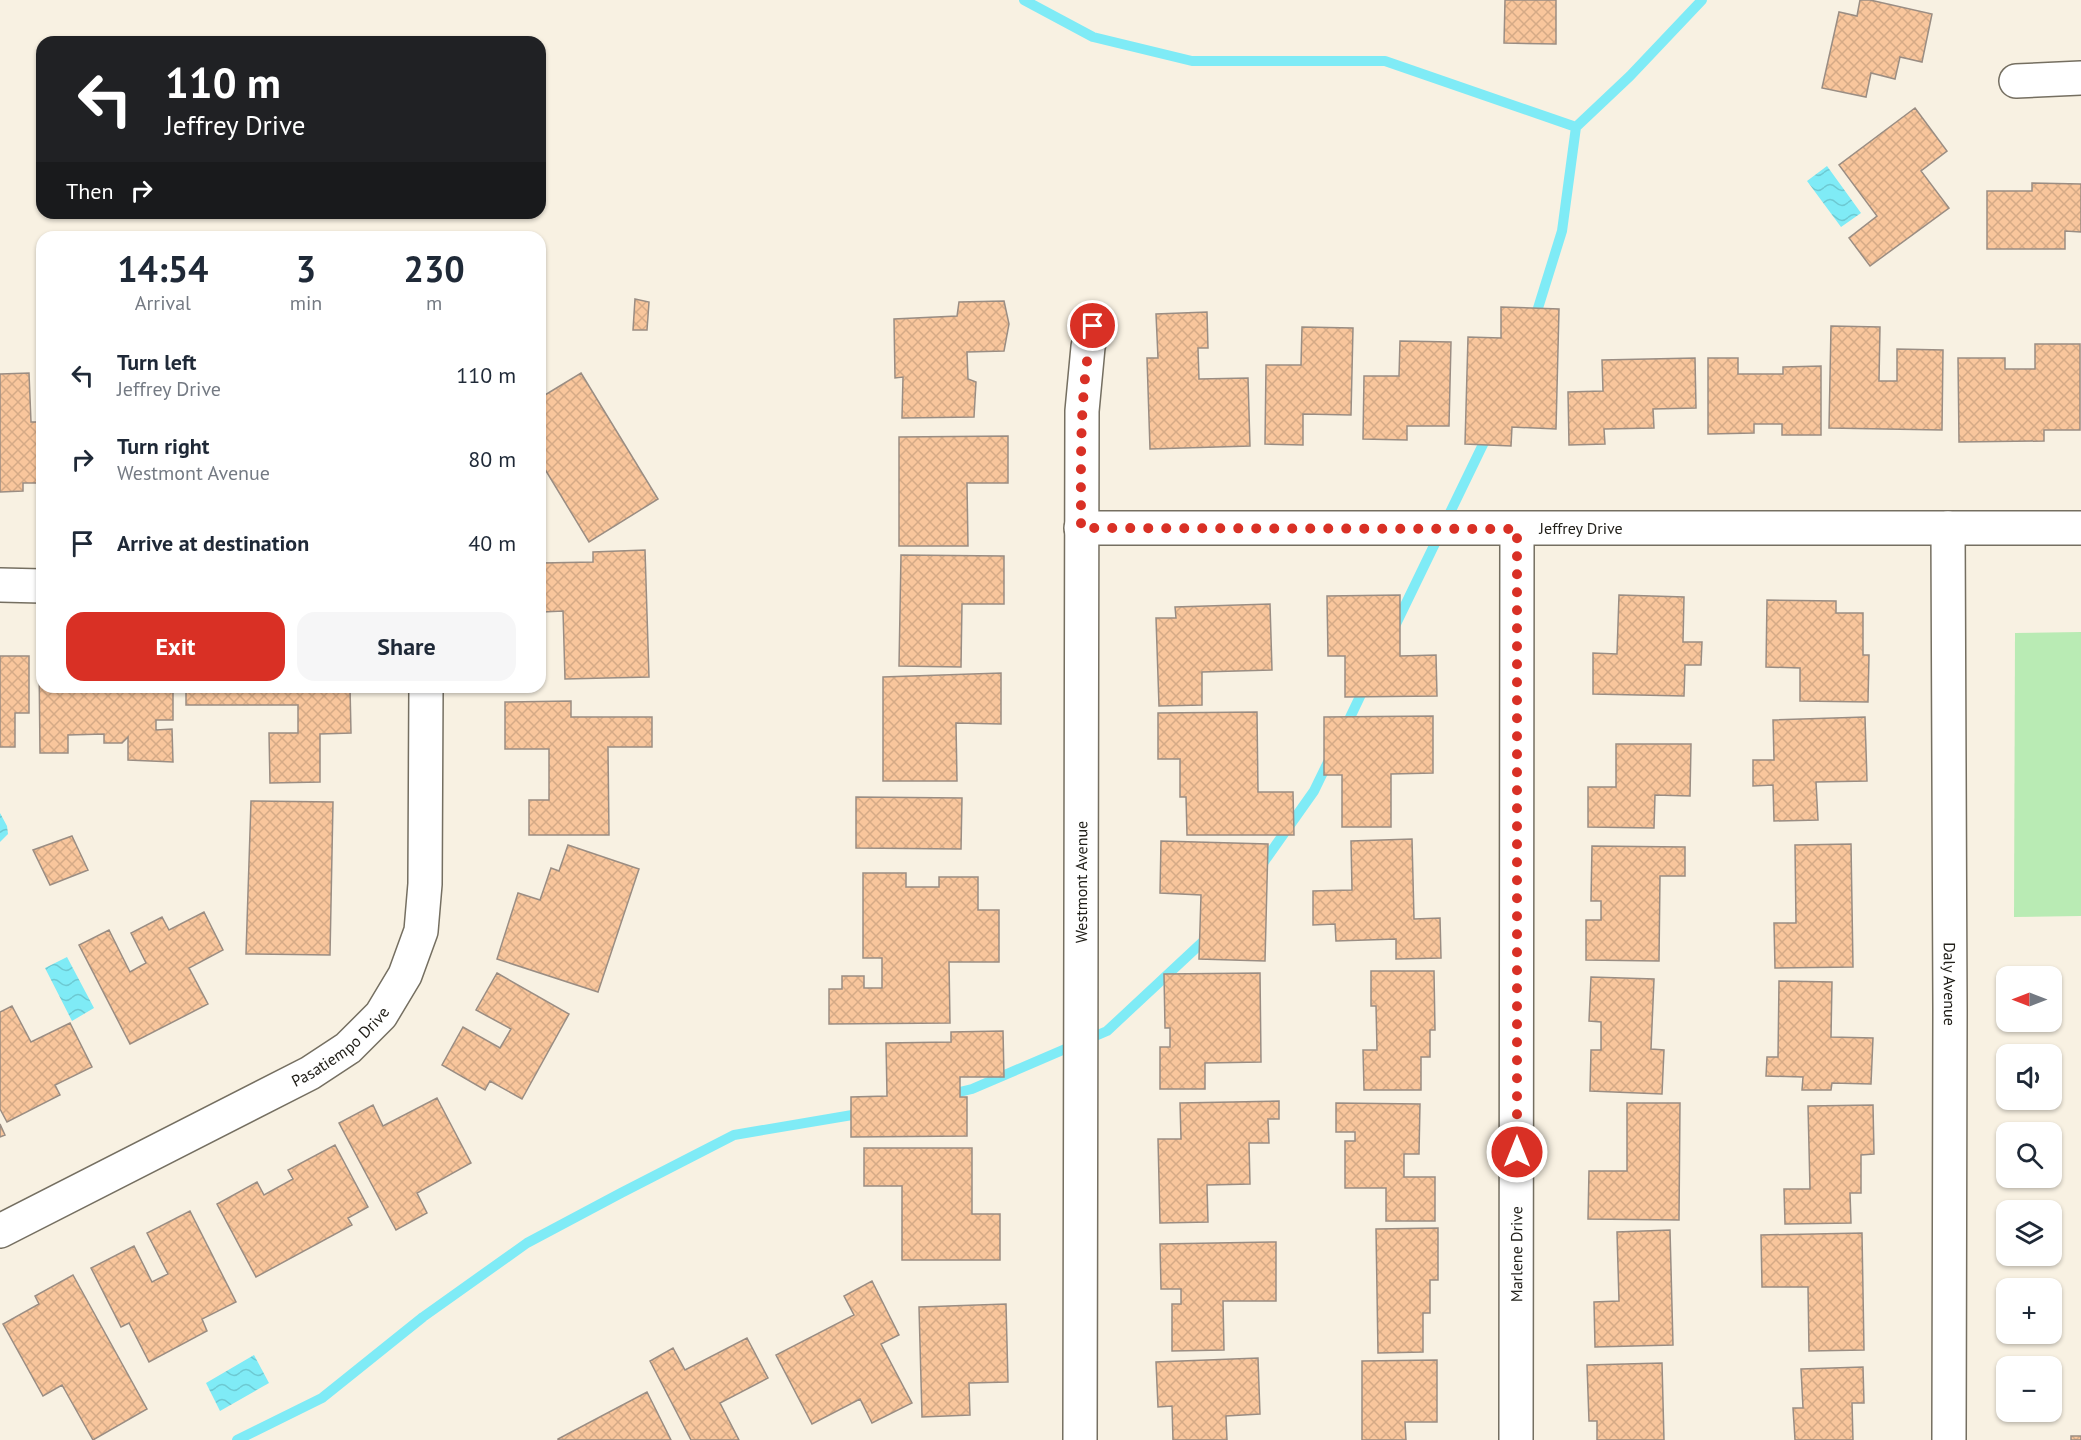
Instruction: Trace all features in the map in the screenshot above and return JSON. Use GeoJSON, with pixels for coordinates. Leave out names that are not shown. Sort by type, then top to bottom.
{"type":"FeatureCollection","features":[{"type":"Feature","properties":{"kind":"street"},"geometry":{"type":"LineString","coordinates":[[2016,81],[2081,78]]}},
{"type":"Feature","properties":{"kind":"street","name":"Westmont Avenue"},"geometry":{"type":"LineString","coordinates":[[1080,1440],[1082,411],[1088,347],[1093,326]]}},
{"type":"Feature","properties":{"kind":"street","name":"Jeffrey Drive"},"geometry":{"type":"LineString","coordinates":[[1081,528],[2081,528]]}},
{"type":"Feature","properties":{"kind":"street","name":"Daly Avenue"},"geometry":{"type":"LineString","coordinates":[[1948,528],[1949,1440]]}},
{"type":"Feature","properties":{"kind":"street","name":"Marlene Drive"},"geometry":{"type":"LineString","coordinates":[[1516,1440],[1517,529]]}},
{"type":"Feature","properties":{"kind":"street"},"geometry":{"type":"LineString","coordinates":[[0,585],[36,586]]}},
{"type":"Feature","properties":{"kind":"street","name":"Pasatiempo Drive"},"geometry":{"type":"LineString","coordinates":[[0,1231],[310,1073],[348,1048],[381,1015],[405,975],[421,931],[426,884],[426,693]]}},
{"type":"Feature","properties":{"kind":"green space"},"geometry":{"type":"Polygon","coordinates":[[[2081,632],[2081,916],[2014,917],[2015,633],[2081,632]]]}},
{"type":"Feature","properties":{"kind":"water"},"geometry":{"type":"Polygon","coordinates":[[[1827,166],[1861,213],[1841,227],[1807,181],[1827,166]]]}},
{"type":"Feature","properties":{"kind":"water"},"geometry":{"type":"Polygon","coordinates":[[[0,813],[7,826],[8,834],[0,842],[0,813]]]}},
{"type":"Feature","properties":{"kind":"water"},"geometry":{"type":"Polygon","coordinates":[[[67,957],[94,1008],[72,1021],[45,968],[67,957]]]}},
{"type":"Feature","properties":{"kind":"water"},"geometry":{"type":"Polygon","coordinates":[[[254,1355],[269,1383],[220,1411],[206,1383],[254,1355]]]}},
{"type":"Feature","properties":{"kind":"building"},"geometry":{"type":"Polygon","coordinates":[[[1505,0],[1556,0],[1556,44],[1504,43],[1505,0]]]}},
{"type":"Feature","properties":{"kind":"building"},"geometry":{"type":"Polygon","coordinates":[[[1860,0],[1870,0],[1932,14],[1922,62],[1900,57],[1895,79],[1871,73],[1866,97],[1822,88],[1839,12],[1857,16],[1860,0]]]}},
{"type":"Feature","properties":{"kind":"building"},"geometry":{"type":"Polygon","coordinates":[[[1915,108],[1947,151],[1921,171],[1949,208],[1870,266],[1849,238],[1877,216],[1839,165],[1915,108]]]}},
{"type":"Feature","properties":{"kind":"building"},"geometry":{"type":"Polygon","coordinates":[[[2032,183],[2081,184],[2081,232],[2065,231],[2065,249],[1987,249],[1987,191],[2032,191],[2032,183]]]}},
{"type":"Feature","properties":{"kind":"building"},"geometry":{"type":"Polygon","coordinates":[[[635,299],[649,302],[647,330],[633,330],[635,299]]]}},
{"type":"Feature","properties":{"kind":"building"},"geometry":{"type":"Polygon","coordinates":[[[1004,301],[1009,324],[1004,351],[967,352],[968,379],[976,382],[974,417],[902,418],[903,377],[895,378],[894,319],[957,316],[959,302],[1004,301]]]}},
{"type":"Feature","properties":{"kind":"building"},"geometry":{"type":"Polygon","coordinates":[[[1501,307],[1559,309],[1556,429],[1512,427],[1511,446],[1465,444],[1468,337],[1501,338],[1501,307]]]}},
{"type":"Feature","properties":{"kind":"building"},"geometry":{"type":"Polygon","coordinates":[[[1207,312],[1208,348],[1198,348],[1199,379],[1248,378],[1250,446],[1150,449],[1147,358],[1158,358],[1156,314],[1207,312]]]}},
{"type":"Feature","properties":{"kind":"building"},"geometry":{"type":"Polygon","coordinates":[[[1831,326],[1880,327],[1879,381],[1897,381],[1897,349],[1943,350],[1942,430],[1829,428],[1831,326]]]}},
{"type":"Feature","properties":{"kind":"building"},"geometry":{"type":"Polygon","coordinates":[[[1302,327],[1353,328],[1351,415],[1303,414],[1303,445],[1265,444],[1266,365],[1301,365],[1302,327]]]}},
{"type":"Feature","properties":{"kind":"building"},"geometry":{"type":"Polygon","coordinates":[[[1400,341],[1451,342],[1449,426],[1407,426],[1407,440],[1363,439],[1364,376],[1399,376],[1400,341]]]}},
{"type":"Feature","properties":{"kind":"building"},"geometry":{"type":"Polygon","coordinates":[[[2035,344],[2080,344],[2080,430],[2044,430],[2044,441],[1959,442],[1958,358],[2005,358],[2005,369],[2035,369],[2035,344]]]}},
{"type":"Feature","properties":{"kind":"building"},"geometry":{"type":"Polygon","coordinates":[[[1695,358],[1696,408],[1653,409],[1654,428],[1604,429],[1605,444],[1569,445],[1568,392],[1603,391],[1602,360],[1695,358]]]}},
{"type":"Feature","properties":{"kind":"building"},"geometry":{"type":"Polygon","coordinates":[[[1708,358],[1738,358],[1738,374],[1783,374],[1783,367],[1821,366],[1821,435],[1782,435],[1782,424],[1754,424],[1754,433],[1708,434],[1708,358]]]}},
{"type":"Feature","properties":{"kind":"building"},"geometry":{"type":"Polygon","coordinates":[[[29,373],[31,422],[36,422],[36,483],[23,483],[23,491],[0,492],[0,374],[29,373]]]}},
{"type":"Feature","properties":{"kind":"building"},"geometry":{"type":"Polygon","coordinates":[[[581,373],[658,499],[589,542],[546,471],[546,394],[581,373]]]}},
{"type":"Feature","properties":{"kind":"building"},"geometry":{"type":"Polygon","coordinates":[[[1008,436],[1008,483],[967,483],[968,546],[899,546],[899,437],[1008,436]]]}},
{"type":"Feature","properties":{"kind":"building"},"geometry":{"type":"Polygon","coordinates":[[[645,550],[649,677],[565,679],[563,611],[546,612],[546,563],[593,562],[593,552],[645,550]]]}},
{"type":"Feature","properties":{"kind":"building"},"geometry":{"type":"Polygon","coordinates":[[[901,555],[1004,556],[1004,604],[962,604],[961,667],[899,666],[901,555]]]}},
{"type":"Feature","properties":{"kind":"building"},"geometry":{"type":"Polygon","coordinates":[[[1400,595],[1400,656],[1436,655],[1437,696],[1345,697],[1345,656],[1328,656],[1327,596],[1400,595]]]}},
{"type":"Feature","properties":{"kind":"building"},"geometry":{"type":"Polygon","coordinates":[[[1619,595],[1684,597],[1683,642],[1702,642],[1701,665],[1685,665],[1684,696],[1593,694],[1593,653],[1617,654],[1619,595]]]}},
{"type":"Feature","properties":{"kind":"building"},"geometry":{"type":"Polygon","coordinates":[[[1767,600],[1836,601],[1836,613],[1863,613],[1863,655],[1869,655],[1868,702],[1800,701],[1800,668],[1766,667],[1767,600]]]}},
{"type":"Feature","properties":{"kind":"building"},"geometry":{"type":"Polygon","coordinates":[[[1270,604],[1272,670],[1202,672],[1202,705],[1159,706],[1156,618],[1176,618],[1175,607],[1270,604]]]}},
{"type":"Feature","properties":{"kind":"building"},"geometry":{"type":"Polygon","coordinates":[[[0,656],[29,656],[29,713],[15,713],[15,747],[0,747],[0,656]]]}},
{"type":"Feature","properties":{"kind":"building"},"geometry":{"type":"Polygon","coordinates":[[[1001,673],[1001,724],[956,723],[957,781],[883,781],[883,677],[1001,673]]]}},
{"type":"Feature","properties":{"kind":"building"},"geometry":{"type":"Polygon","coordinates":[[[39,693],[173,693],[173,720],[156,720],[156,730],[172,729],[173,762],[128,760],[128,737],[122,743],[104,743],[104,734],[68,735],[68,753],[40,753],[39,693]]]}},
{"type":"Feature","properties":{"kind":"building"},"geometry":{"type":"Polygon","coordinates":[[[186,693],[350,693],[351,733],[320,734],[320,782],[270,783],[269,733],[298,733],[298,705],[186,705],[186,693]]]}},
{"type":"Feature","properties":{"kind":"building"},"geometry":{"type":"Polygon","coordinates":[[[571,701],[571,717],[652,717],[652,747],[608,747],[609,835],[529,835],[529,800],[549,800],[549,749],[505,749],[505,702],[571,701]]]}},
{"type":"Feature","properties":{"kind":"building"},"geometry":{"type":"Polygon","coordinates":[[[1257,712],[1258,792],[1293,792],[1294,835],[1187,835],[1186,797],[1180,797],[1180,759],[1158,759],[1158,713],[1257,712]]]}},
{"type":"Feature","properties":{"kind":"building"},"geometry":{"type":"Polygon","coordinates":[[[1433,716],[1433,773],[1391,774],[1391,827],[1342,827],[1342,775],[1324,775],[1324,717],[1433,716]]]}},
{"type":"Feature","properties":{"kind":"building"},"geometry":{"type":"Polygon","coordinates":[[[1865,717],[1867,781],[1816,782],[1818,820],[1774,821],[1773,785],[1753,786],[1753,760],[1774,760],[1773,720],[1865,717]]]}},
{"type":"Feature","properties":{"kind":"building"},"geometry":{"type":"Polygon","coordinates":[[[1616,744],[1691,744],[1690,796],[1655,795],[1654,828],[1588,827],[1588,787],[1616,787],[1616,744]]]}},
{"type":"Feature","properties":{"kind":"building"},"geometry":{"type":"Polygon","coordinates":[[[856,797],[962,798],[961,849],[856,848],[856,797]]]}},
{"type":"Feature","properties":{"kind":"building"},"geometry":{"type":"Polygon","coordinates":[[[251,801],[333,802],[330,955],[246,954],[251,801]]]}},
{"type":"Feature","properties":{"kind":"building"},"geometry":{"type":"Polygon","coordinates":[[[72,836],[88,870],[50,885],[33,850],[72,836]]]}},
{"type":"Feature","properties":{"kind":"building"},"geometry":{"type":"Polygon","coordinates":[[[1412,839],[1414,919],[1440,918],[1441,958],[1396,959],[1396,939],[1336,941],[1335,924],[1313,925],[1313,891],[1352,890],[1351,841],[1412,839]]]}},
{"type":"Feature","properties":{"kind":"building"},"geometry":{"type":"Polygon","coordinates":[[[1161,841],[1268,844],[1265,961],[1199,959],[1201,895],[1160,893],[1161,841]]]}},
{"type":"Feature","properties":{"kind":"building"},"geometry":{"type":"Polygon","coordinates":[[[1851,844],[1853,967],[1775,968],[1774,923],[1796,923],[1795,845],[1851,844]]]}},
{"type":"Feature","properties":{"kind":"building"},"geometry":{"type":"Polygon","coordinates":[[[568,845],[639,869],[598,992],[497,959],[518,893],[540,900],[551,868],[559,871],[568,845]]]}},
{"type":"Feature","properties":{"kind":"building"},"geometry":{"type":"Polygon","coordinates":[[[1592,846],[1685,847],[1685,876],[1660,876],[1659,961],[1586,960],[1586,920],[1601,920],[1601,901],[1591,901],[1592,846]]]}},
{"type":"Feature","properties":{"kind":"building"},"geometry":{"type":"Polygon","coordinates":[[[863,873],[906,873],[906,887],[939,887],[939,877],[978,877],[978,910],[999,910],[999,962],[949,962],[950,1023],[829,1024],[829,989],[842,989],[842,976],[864,976],[864,988],[882,988],[882,958],[863,958],[863,873]]]}},
{"type":"Feature","properties":{"kind":"building"},"geometry":{"type":"Polygon","coordinates":[[[204,912],[223,950],[189,968],[208,1004],[130,1044],[79,945],[109,930],[130,972],[146,963],[131,933],[162,917],[169,930],[204,912]]]}},
{"type":"Feature","properties":{"kind":"building"},"geometry":{"type":"Polygon","coordinates":[[[1371,971],[1434,971],[1435,1030],[1430,1030],[1430,1057],[1421,1057],[1421,1090],[1364,1090],[1363,1050],[1377,1050],[1376,1006],[1371,1006],[1371,971]]]}},
{"type":"Feature","properties":{"kind":"building"},"geometry":{"type":"Polygon","coordinates":[[[497,973],[569,1014],[522,1099],[490,1081],[485,1090],[442,1065],[463,1027],[500,1048],[511,1029],[476,1010],[497,973]]]}},
{"type":"Feature","properties":{"kind":"building"},"geometry":{"type":"Polygon","coordinates":[[[1260,973],[1261,1062],[1205,1063],[1205,1089],[1160,1089],[1160,1047],[1170,1047],[1170,1028],[1165,1028],[1164,974],[1260,973]]]}},
{"type":"Feature","properties":{"kind":"building"},"geometry":{"type":"Polygon","coordinates":[[[1591,977],[1654,979],[1651,1049],[1664,1050],[1662,1094],[1590,1091],[1591,1050],[1601,1050],[1601,1022],[1589,1021],[1591,977]]]}},
{"type":"Feature","properties":{"kind":"building"},"geometry":{"type":"Polygon","coordinates":[[[1779,981],[1832,982],[1831,1037],[1873,1038],[1871,1084],[1832,1083],[1831,1090],[1802,1090],[1803,1077],[1766,1076],[1767,1057],[1778,1057],[1779,981]]]}},
{"type":"Feature","properties":{"kind":"building"},"geometry":{"type":"Polygon","coordinates":[[[12,1006],[31,1042],[70,1023],[92,1067],[55,1085],[60,1095],[7,1122],[0,1109],[0,1012],[12,1006]]]}},
{"type":"Feature","properties":{"kind":"building"},"geometry":{"type":"Polygon","coordinates":[[[1003,1031],[1004,1077],[960,1077],[960,1097],[967,1097],[967,1136],[851,1137],[851,1097],[887,1096],[886,1043],[951,1042],[951,1032],[1003,1031]]]}},
{"type":"Feature","properties":{"kind":"building"},"geometry":{"type":"Polygon","coordinates":[[[437,1098],[471,1163],[417,1193],[427,1213],[396,1230],[339,1123],[373,1105],[383,1126],[437,1098]]]}},
{"type":"Feature","properties":{"kind":"building"},"geometry":{"type":"Polygon","coordinates":[[[1279,1101],[1279,1119],[1268,1119],[1269,1143],[1249,1143],[1250,1184],[1207,1185],[1208,1222],[1160,1223],[1158,1139],[1181,1139],[1180,1103],[1279,1101]]]}},
{"type":"Feature","properties":{"kind":"building"},"geometry":{"type":"Polygon","coordinates":[[[1336,1103],[1420,1104],[1419,1154],[1404,1154],[1404,1177],[1435,1177],[1435,1221],[1386,1221],[1386,1188],[1345,1188],[1345,1141],[1355,1141],[1355,1132],[1336,1132],[1336,1103]]]}},
{"type":"Feature","properties":{"kind":"building"},"geometry":{"type":"Polygon","coordinates":[[[1627,1103],[1680,1103],[1679,1220],[1588,1219],[1589,1171],[1627,1171],[1627,1103]]]}},
{"type":"Feature","properties":{"kind":"building"},"geometry":{"type":"Polygon","coordinates":[[[1873,1105],[1874,1154],[1861,1155],[1861,1193],[1850,1193],[1851,1223],[1785,1224],[1784,1189],[1810,1189],[1808,1106],[1873,1105]]]}},
{"type":"Feature","properties":{"kind":"building"},"geometry":{"type":"Polygon","coordinates":[[[0,1124],[5,1135],[0,1137],[0,1124]]]}},
{"type":"Feature","properties":{"kind":"building"},"geometry":{"type":"Polygon","coordinates":[[[335,1145],[368,1207],[348,1218],[352,1225],[256,1277],[217,1204],[257,1182],[264,1195],[293,1179],[288,1170],[335,1145]]]}},
{"type":"Feature","properties":{"kind":"building"},"geometry":{"type":"Polygon","coordinates":[[[864,1148],[972,1148],[972,1214],[1000,1214],[1000,1260],[902,1260],[902,1186],[864,1186],[864,1148]]]}},
{"type":"Feature","properties":{"kind":"building"},"geometry":{"type":"Polygon","coordinates":[[[190,1211],[236,1302],[202,1319],[207,1331],[149,1362],[129,1323],[121,1327],[91,1268],[134,1246],[152,1282],[168,1274],[147,1233],[190,1211]]]}},
{"type":"Feature","properties":{"kind":"building"},"geometry":{"type":"Polygon","coordinates":[[[1438,1228],[1438,1280],[1430,1280],[1430,1313],[1423,1313],[1423,1352],[1378,1353],[1376,1229],[1438,1228]]]}},
{"type":"Feature","properties":{"kind":"building"},"geometry":{"type":"Polygon","coordinates":[[[1670,1230],[1673,1345],[1595,1347],[1594,1302],[1619,1301],[1617,1232],[1670,1230]]]}},
{"type":"Feature","properties":{"kind":"building"},"geometry":{"type":"Polygon","coordinates":[[[1862,1233],[1864,1350],[1809,1351],[1808,1287],[1762,1287],[1761,1235],[1862,1233]]]}},
{"type":"Feature","properties":{"kind":"building"},"geometry":{"type":"Polygon","coordinates":[[[1276,1242],[1276,1301],[1223,1301],[1224,1350],[1172,1351],[1172,1304],[1181,1304],[1181,1289],[1161,1289],[1160,1244],[1276,1242]]]}},
{"type":"Feature","properties":{"kind":"building"},"geometry":{"type":"Polygon","coordinates":[[[73,1275],[147,1409],[93,1440],[62,1385],[43,1396],[3,1324],[39,1304],[35,1296],[73,1275]]]}},
{"type":"Feature","properties":{"kind":"building"},"geometry":{"type":"Polygon","coordinates":[[[872,1281],[899,1335],[881,1344],[912,1403],[872,1423],[860,1399],[812,1424],[776,1355],[854,1315],[844,1296],[872,1281]]]}},
{"type":"Feature","properties":{"kind":"building"},"geometry":{"type":"Polygon","coordinates":[[[1006,1304],[1008,1382],[969,1383],[970,1415],[922,1417],[919,1307],[1006,1304]]]}},
{"type":"Feature","properties":{"kind":"building"},"geometry":{"type":"Polygon","coordinates":[[[747,1338],[768,1378],[720,1403],[739,1440],[691,1440],[650,1361],[673,1348],[685,1370],[747,1338]]]}},
{"type":"Feature","properties":{"kind":"building"},"geometry":{"type":"Polygon","coordinates":[[[1258,1358],[1260,1414],[1226,1416],[1227,1440],[1173,1440],[1172,1406],[1158,1407],[1156,1362],[1258,1358]]]}},
{"type":"Feature","properties":{"kind":"building"},"geometry":{"type":"Polygon","coordinates":[[[1437,1360],[1437,1422],[1405,1422],[1406,1440],[1362,1440],[1362,1361],[1437,1360]]]}},
{"type":"Feature","properties":{"kind":"building"},"geometry":{"type":"Polygon","coordinates":[[[1662,1363],[1664,1440],[1597,1440],[1597,1421],[1589,1421],[1587,1365],[1662,1363]]]}},
{"type":"Feature","properties":{"kind":"building"},"geometry":{"type":"Polygon","coordinates":[[[1863,1367],[1864,1403],[1852,1403],[1853,1440],[1795,1440],[1793,1408],[1803,1408],[1801,1369],[1863,1367]]]}},
{"type":"Feature","properties":{"kind":"building"},"geometry":{"type":"Polygon","coordinates":[[[647,1392],[671,1440],[558,1440],[558,1439],[647,1392]]]}},
{"type":"Feature","properties":{"kind":"building"},"geometry":{"type":"Polygon","coordinates":[[[2071,1436],[2081,1436],[2081,1440],[2071,1440],[2071,1436]]]}},
{"type":"Feature","properties":{"kind":"waterway"},"geometry":{"type":"LineString","coordinates":[[1024,0],[1093,37],[1192,61],[1385,61],[1576,127]]}},
{"type":"Feature","properties":{"kind":"waterway"},"geometry":{"type":"LineString","coordinates":[[1534,321],[1562,231],[1576,127],[1630,76],[1702,0]]}},
{"type":"Feature","properties":{"kind":"waterway"},"geometry":{"type":"LineString","coordinates":[[1395,626],[1489,432]]}},
{"type":"Feature","properties":{"kind":"waterway"},"geometry":{"type":"LineString","coordinates":[[1345,728],[1365,686]]}},
{"type":"Feature","properties":{"kind":"waterway"},"geometry":{"type":"LineString","coordinates":[[1261,866],[1314,791],[1330,758]]}},
{"type":"Feature","properties":{"kind":"waterway"},"geometry":{"type":"LineString","coordinates":[[947,1095],[972,1089],[1107,1031],[1209,936]]}},
{"type":"Feature","properties":{"kind":"waterway"},"geometry":{"type":"LineString","coordinates":[[237,1440],[322,1398],[423,1317],[527,1243],[621,1193],[734,1135],[864,1113]]}},
{"type":"Feature","properties":{"kind":"route"},"geometry":{"type":"LineString","coordinates":[[1093,326],[1088,347],[1082,411],[1081,528],[1517,529],[1517,1152]]}}]}
